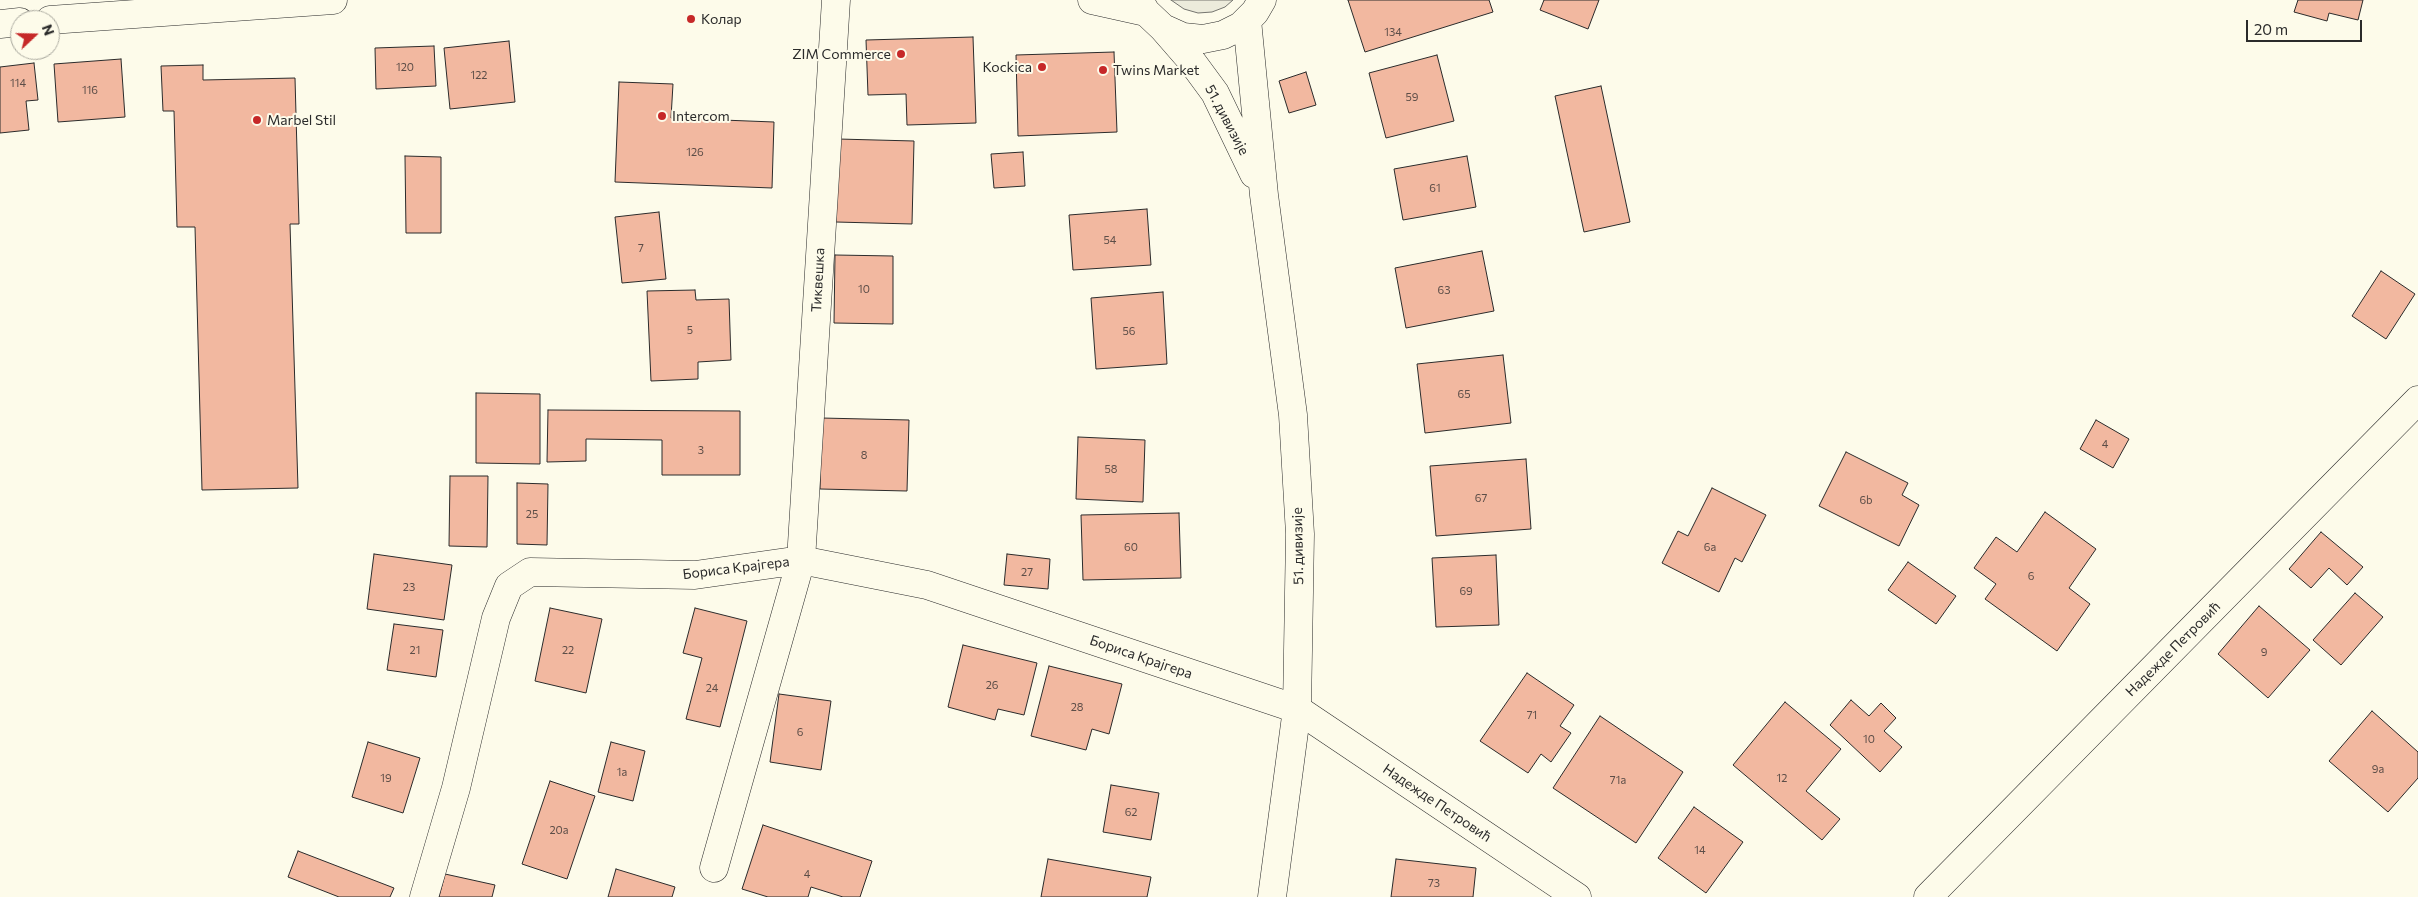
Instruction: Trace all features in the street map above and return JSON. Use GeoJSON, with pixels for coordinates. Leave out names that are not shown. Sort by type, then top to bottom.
{"type":"FeatureCollection","features":[{"type":"Feature","properties":{"kind":"street"},"geometry":{"type":"LineString","coordinates":[[60,19],[333,0]]}},
{"type":"Feature","properties":{"kind":"street","name":"Тиквешка"},"geometry":{"type":"LineString","coordinates":[[714,868],[801,560],[836,0]]}},
{"type":"Feature","properties":{"kind":"street"},"geometry":{"type":"LineString","coordinates":[[1092,0],[1149,13],[1183,37],[1203,39],[1223,35],[1241,26],[1259,8]]}},
{"type":"Feature","properties":{"kind":"street","name":"51. дивизије"},"geometry":{"type":"LineString","coordinates":[[1259,8],[1264,195],[1280,302],[1293,415],[1300,534],[1297,709],[1272,897]]}},
{"type":"Feature","properties":{"kind":"street","name":"51. дивизије"},"geometry":{"type":"LineString","coordinates":[[1149,13],[1190,59],[1215,93],[1240,140],[1264,195]]}},
{"type":"Feature","properties":{"kind":"street","name":"Надежде Петровић"},"geometry":{"type":"LineString","coordinates":[[1928,897],[2418,400]]}},
{"type":"Feature","properties":{"kind":"street","name":"Бориса Крајгера"},"geometry":{"type":"LineString","coordinates":[[424,897],[456,788],[496,618],[509,586],[530,572],[695,575],[801,560],[927,585],[1297,709]]}},
{"type":"Feature","properties":{"kind":"street","name":"Надежде Петровић"},"geometry":{"type":"LineString","coordinates":[[1297,709],[1577,897]]}},
{"type":"Feature","properties":{"kind":"shaded area"},"geometry":{"type":"Polygon","coordinates":[[[1171,0],[1233,0],[1225,7],[1212,12],[1198,13],[1184,9],[1171,0]]]}},
{"type":"Feature","properties":{"kind":"building"},"geometry":{"type":"Polygon","coordinates":[[[1348,0],[1489,0],[1493,12],[1365,52],[1348,0]]]}},
{"type":"Feature","properties":{"kind":"building"},"geometry":{"type":"Polygon","coordinates":[[[1544,0],[1599,0],[1588,29],[1540,10],[1544,0]]]}},
{"type":"Feature","properties":{"kind":"building"},"geometry":{"type":"Polygon","coordinates":[[[2298,0],[2363,0],[2358,20],[2329,13],[2327,21],[2294,12],[2298,0]]]}},
{"type":"Feature","properties":{"kind":"building"},"geometry":{"type":"Polygon","coordinates":[[[973,37],[976,123],[907,125],[906,94],[868,95],[866,40],[973,37]]]}},
{"type":"Feature","properties":{"kind":"building"},"geometry":{"type":"Polygon","coordinates":[[[509,41],[515,102],[450,109],[444,48],[509,41]]]}},
{"type":"Feature","properties":{"kind":"building"},"geometry":{"type":"Polygon","coordinates":[[[434,46],[436,86],[376,89],[375,48],[434,46]]]}},
{"type":"Feature","properties":{"kind":"building"},"geometry":{"type":"Polygon","coordinates":[[[1114,52],[1117,132],[1018,136],[1016,55],[1114,52]]]}},
{"type":"Feature","properties":{"kind":"building"},"geometry":{"type":"Polygon","coordinates":[[[1437,55],[1454,121],[1386,138],[1369,73],[1437,55]]]}},
{"type":"Feature","properties":{"kind":"building"},"geometry":{"type":"Polygon","coordinates":[[[121,59],[125,117],[58,122],[54,64],[121,59]]]}},
{"type":"Feature","properties":{"kind":"building"},"geometry":{"type":"Polygon","coordinates":[[[34,63],[38,100],[26,101],[29,130],[0,133],[0,67],[34,63]]]}},
{"type":"Feature","properties":{"kind":"building"},"geometry":{"type":"Polygon","coordinates":[[[203,65],[203,80],[295,78],[299,224],[290,224],[298,488],[202,490],[195,227],[177,227],[174,111],[163,111],[161,66],[203,65]]]}},
{"type":"Feature","properties":{"kind":"building"},"geometry":{"type":"Polygon","coordinates":[[[1306,72],[1316,105],[1289,113],[1279,81],[1306,72]]]}},
{"type":"Feature","properties":{"kind":"building"},"geometry":{"type":"Polygon","coordinates":[[[619,82],[673,84],[671,118],[774,122],[772,188],[615,182],[619,82]]]}},
{"type":"Feature","properties":{"kind":"building"},"geometry":{"type":"Polygon","coordinates":[[[1601,86],[1630,222],[1584,232],[1555,96],[1601,86]]]}},
{"type":"Feature","properties":{"kind":"building"},"geometry":{"type":"Polygon","coordinates":[[[838,139],[914,141],[912,224],[836,222],[838,139]]]}},
{"type":"Feature","properties":{"kind":"building"},"geometry":{"type":"Polygon","coordinates":[[[1023,152],[1025,186],[994,188],[991,154],[1023,152]]]}},
{"type":"Feature","properties":{"kind":"building"},"geometry":{"type":"Polygon","coordinates":[[[405,156],[441,157],[441,233],[406,233],[405,156]]]}},
{"type":"Feature","properties":{"kind":"building"},"geometry":{"type":"Polygon","coordinates":[[[1467,156],[1476,207],[1403,220],[1394,169],[1467,156]]]}},
{"type":"Feature","properties":{"kind":"building"},"geometry":{"type":"Polygon","coordinates":[[[1147,209],[1151,265],[1073,270],[1069,215],[1147,209]]]}},
{"type":"Feature","properties":{"kind":"building"},"geometry":{"type":"Polygon","coordinates":[[[659,212],[666,279],[622,283],[615,217],[659,212]]]}},
{"type":"Feature","properties":{"kind":"building"},"geometry":{"type":"Polygon","coordinates":[[[1482,251],[1494,311],[1406,328],[1395,268],[1482,251]]]}},
{"type":"Feature","properties":{"kind":"building"},"geometry":{"type":"Polygon","coordinates":[[[835,255],[893,256],[893,324],[834,323],[835,255]]]}},
{"type":"Feature","properties":{"kind":"building"},"geometry":{"type":"Polygon","coordinates":[[[2381,271],[2415,294],[2386,339],[2352,316],[2381,271]]]}},
{"type":"Feature","properties":{"kind":"building"},"geometry":{"type":"Polygon","coordinates":[[[695,290],[696,300],[729,299],[731,360],[698,362],[698,379],[651,381],[647,291],[695,290]]]}},
{"type":"Feature","properties":{"kind":"building"},"geometry":{"type":"Polygon","coordinates":[[[1163,292],[1167,364],[1096,369],[1091,298],[1163,292]]]}},
{"type":"Feature","properties":{"kind":"building"},"geometry":{"type":"Polygon","coordinates":[[[1503,355],[1511,423],[1425,433],[1417,364],[1503,355]]]}},
{"type":"Feature","properties":{"kind":"building"},"geometry":{"type":"Polygon","coordinates":[[[476,393],[540,394],[540,464],[476,463],[476,393]]]}},
{"type":"Feature","properties":{"kind":"building"},"geometry":{"type":"Polygon","coordinates":[[[548,410],[740,411],[740,475],[662,475],[662,440],[586,439],[586,461],[547,462],[548,410]]]}},
{"type":"Feature","properties":{"kind":"building"},"geometry":{"type":"Polygon","coordinates":[[[821,418],[909,420],[907,491],[820,489],[821,418]]]}},
{"type":"Feature","properties":{"kind":"building"},"geometry":{"type":"Polygon","coordinates":[[[2096,420],[2129,439],[2113,468],[2080,449],[2096,420]]]}},
{"type":"Feature","properties":{"kind":"building"},"geometry":{"type":"Polygon","coordinates":[[[1078,437],[1145,440],[1143,502],[1076,499],[1078,437]]]}},
{"type":"Feature","properties":{"kind":"building"},"geometry":{"type":"Polygon","coordinates":[[[1846,452],[1908,483],[1902,495],[1919,505],[1899,546],[1819,506],[1846,452]]]}},
{"type":"Feature","properties":{"kind":"building"},"geometry":{"type":"Polygon","coordinates":[[[1526,459],[1531,529],[1436,536],[1430,466],[1526,459]]]}},
{"type":"Feature","properties":{"kind":"building"},"geometry":{"type":"Polygon","coordinates":[[[450,476],[488,476],[487,547],[449,546],[450,476]]]}},
{"type":"Feature","properties":{"kind":"building"},"geometry":{"type":"Polygon","coordinates":[[[517,483],[548,484],[547,545],[517,544],[517,483]]]}},
{"type":"Feature","properties":{"kind":"building"},"geometry":{"type":"Polygon","coordinates":[[[1712,488],[1766,515],[1742,562],[1735,558],[1719,592],[1662,563],[1678,531],[1688,536],[1712,488]]]}},
{"type":"Feature","properties":{"kind":"building"},"geometry":{"type":"Polygon","coordinates":[[[2045,512],[2096,549],[2069,588],[2090,604],[2057,651],[1985,599],[1996,584],[1974,568],[1996,537],[2017,552],[2045,512]]]}},
{"type":"Feature","properties":{"kind":"building"},"geometry":{"type":"Polygon","coordinates":[[[1179,513],[1181,578],[1083,580],[1081,515],[1179,513]]]}},
{"type":"Feature","properties":{"kind":"building"},"geometry":{"type":"Polygon","coordinates":[[[2321,532],[2363,567],[2347,585],[2329,568],[2311,588],[2289,569],[2321,532]]]}},
{"type":"Feature","properties":{"kind":"building"},"geometry":{"type":"Polygon","coordinates":[[[374,554],[452,565],[444,620],[367,609],[374,554]]]}},
{"type":"Feature","properties":{"kind":"building"},"geometry":{"type":"Polygon","coordinates":[[[1007,554],[1050,559],[1048,589],[1004,585],[1007,554]]]}},
{"type":"Feature","properties":{"kind":"building"},"geometry":{"type":"Polygon","coordinates":[[[1496,555],[1499,625],[1436,627],[1432,558],[1496,555]]]}},
{"type":"Feature","properties":{"kind":"building"},"geometry":{"type":"Polygon","coordinates":[[[1908,562],[1956,596],[1936,624],[1888,590],[1908,562]]]}},
{"type":"Feature","properties":{"kind":"building"},"geometry":{"type":"Polygon","coordinates":[[[2355,593],[2383,617],[2341,665],[2313,640],[2355,593]]]}},
{"type":"Feature","properties":{"kind":"building"},"geometry":{"type":"Polygon","coordinates":[[[2259,606],[2310,650],[2268,698],[2218,654],[2259,606]]]}},
{"type":"Feature","properties":{"kind":"building"},"geometry":{"type":"Polygon","coordinates":[[[550,608],[602,619],[586,693],[535,681],[550,608]]]}},
{"type":"Feature","properties":{"kind":"building"},"geometry":{"type":"Polygon","coordinates":[[[695,608],[747,621],[720,727],[686,719],[702,658],[683,653],[695,608]]]}},
{"type":"Feature","properties":{"kind":"building"},"geometry":{"type":"Polygon","coordinates":[[[394,624],[443,630],[436,677],[387,670],[394,624]]]}},
{"type":"Feature","properties":{"kind":"building"},"geometry":{"type":"Polygon","coordinates":[[[963,645],[1037,663],[1024,715],[998,709],[995,720],[948,707],[963,645]]]}},
{"type":"Feature","properties":{"kind":"building"},"geometry":{"type":"Polygon","coordinates":[[[1049,666],[1122,684],[1109,734],[1092,729],[1086,750],[1031,736],[1049,666]]]}},
{"type":"Feature","properties":{"kind":"building"},"geometry":{"type":"Polygon","coordinates":[[[1527,673],[1574,705],[1560,726],[1571,733],[1551,762],[1541,754],[1528,773],[1480,741],[1527,673]]]}},
{"type":"Feature","properties":{"kind":"building"},"geometry":{"type":"Polygon","coordinates":[[[779,694],[831,701],[821,770],[770,762],[779,694]]]}},
{"type":"Feature","properties":{"kind":"building"},"geometry":{"type":"Polygon","coordinates":[[[1851,700],[1869,716],[1881,703],[1896,718],[1884,731],[1902,747],[1880,772],[1830,725],[1851,700]]]}},
{"type":"Feature","properties":{"kind":"building"},"geometry":{"type":"Polygon","coordinates":[[[1785,702],[1841,749],[1806,791],[1840,819],[1822,840],[1733,765],[1785,702]]]}},
{"type":"Feature","properties":{"kind":"building"},"geometry":{"type":"Polygon","coordinates":[[[2372,711],[2418,752],[2418,778],[2388,812],[2329,761],[2372,711]]]}},
{"type":"Feature","properties":{"kind":"building"},"geometry":{"type":"Polygon","coordinates":[[[1600,716],[1683,772],[1636,843],[1553,788],[1600,716]]]}},
{"type":"Feature","properties":{"kind":"building"},"geometry":{"type":"Polygon","coordinates":[[[368,742],[420,758],[403,813],[352,797],[368,742]]]}},
{"type":"Feature","properties":{"kind":"building"},"geometry":{"type":"Polygon","coordinates":[[[611,742],[645,751],[633,801],[598,792],[611,742]]]}},
{"type":"Feature","properties":{"kind":"building"},"geometry":{"type":"Polygon","coordinates":[[[550,781],[595,796],[567,879],[522,864],[550,781]]]}},
{"type":"Feature","properties":{"kind":"building"},"geometry":{"type":"Polygon","coordinates":[[[1111,785],[1159,793],[1151,840],[1103,832],[1111,785]]]}},
{"type":"Feature","properties":{"kind":"building"},"geometry":{"type":"Polygon","coordinates":[[[1694,807],[1743,842],[1706,893],[1658,858],[1694,807]]]}},
{"type":"Feature","properties":{"kind":"building"},"geometry":{"type":"Polygon","coordinates":[[[763,825],[872,861],[860,897],[843,897],[811,887],[808,897],[768,897],[742,889],[763,825]]]}},
{"type":"Feature","properties":{"kind":"building"},"geometry":{"type":"Polygon","coordinates":[[[298,851],[394,888],[390,897],[339,897],[288,877],[298,851]]]}},
{"type":"Feature","properties":{"kind":"building"},"geometry":{"type":"Polygon","coordinates":[[[1048,859],[1151,877],[1147,897],[1041,897],[1048,859]]]}},
{"type":"Feature","properties":{"kind":"building"},"geometry":{"type":"Polygon","coordinates":[[[1396,859],[1476,868],[1473,897],[1391,897],[1396,859]]]}},
{"type":"Feature","properties":{"kind":"building"},"geometry":{"type":"Polygon","coordinates":[[[616,869],[675,887],[672,897],[608,897],[616,869]]]}},
{"type":"Feature","properties":{"kind":"building"},"geometry":{"type":"Polygon","coordinates":[[[445,874],[495,885],[492,897],[439,897],[445,874]]]}},
{"type":"Feature","properties":{"kind":"place","name":"Колар"},"geometry":{"type":"Point","coordinates":[691,19]}},
{"type":"Feature","properties":{"kind":"place","name":"ZIM Commerce"},"geometry":{"type":"Point","coordinates":[901,54]}},
{"type":"Feature","properties":{"kind":"place","name":"Kockica"},"geometry":{"type":"Point","coordinates":[1042,67]}},
{"type":"Feature","properties":{"kind":"place","name":"Twins Market"},"geometry":{"type":"Point","coordinates":[1103,70]}},
{"type":"Feature","properties":{"kind":"place","name":"Intercom"},"geometry":{"type":"Point","coordinates":[662,116]}},
{"type":"Feature","properties":{"kind":"place","name":"Marbel Stil"},"geometry":{"type":"Point","coordinates":[257,120]}}]}
